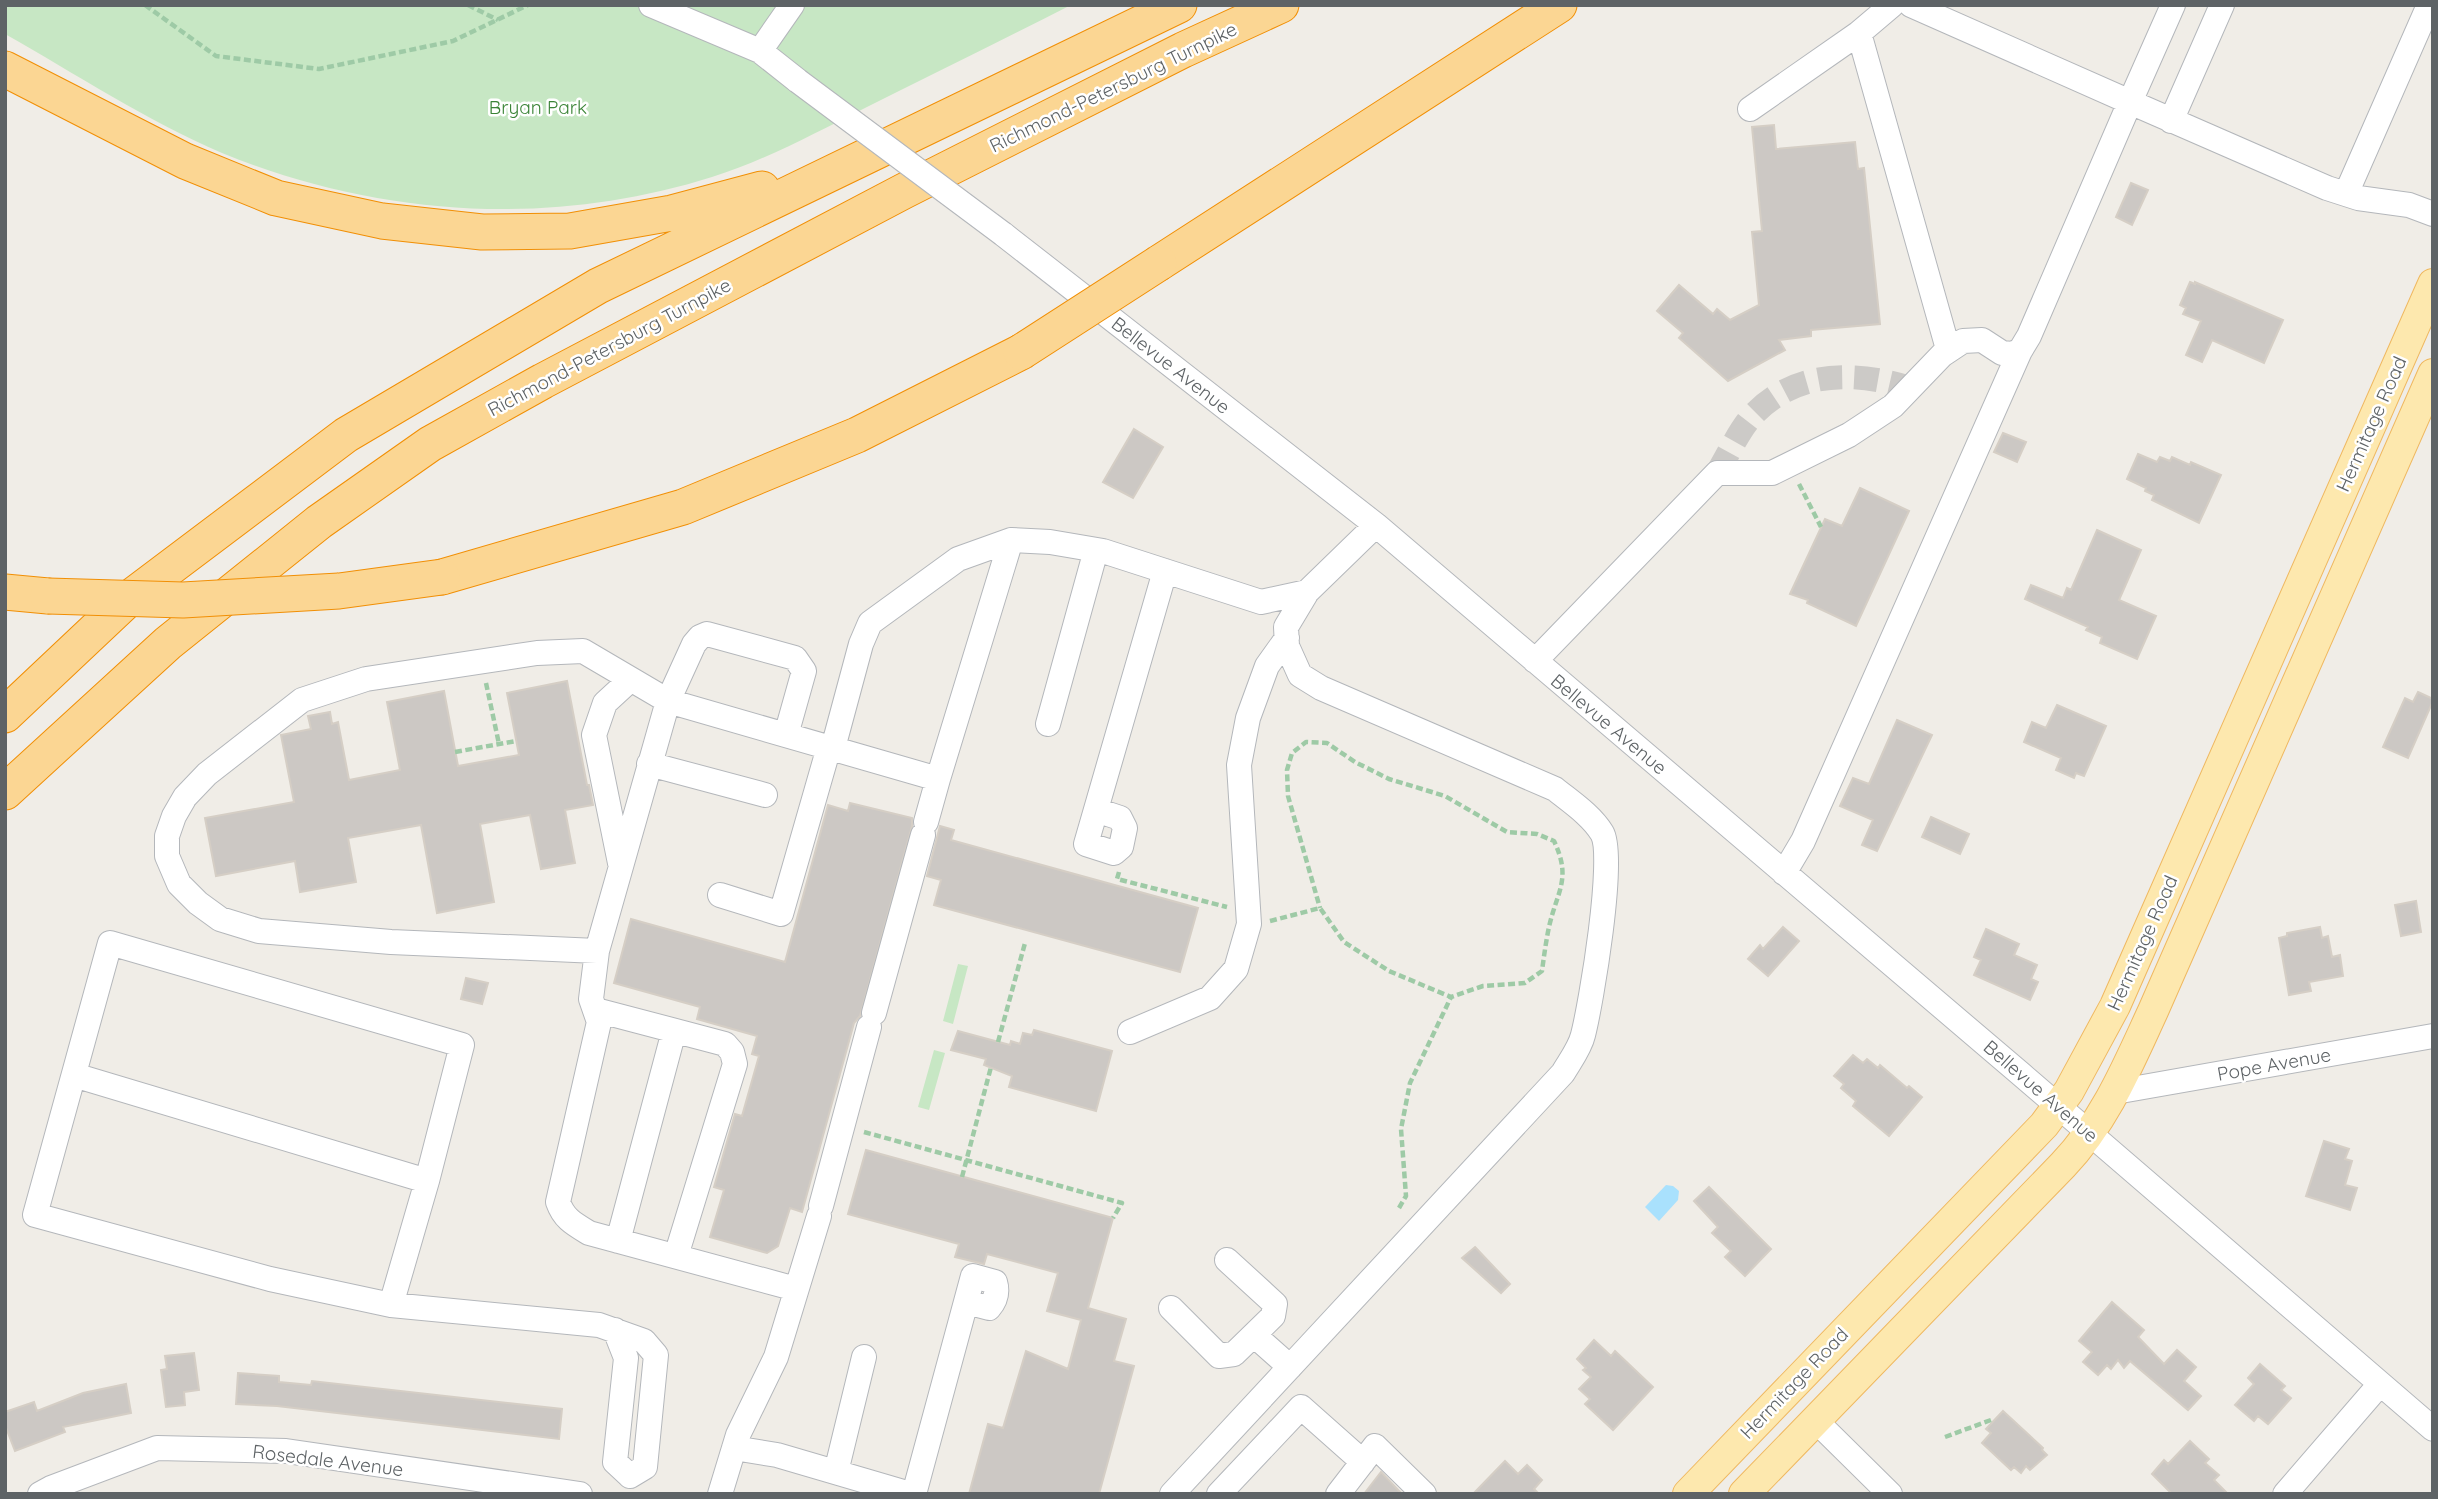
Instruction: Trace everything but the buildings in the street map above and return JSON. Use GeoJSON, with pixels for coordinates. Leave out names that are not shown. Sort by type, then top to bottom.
{"type":"FeatureCollection","features":[{"type":"Feature","properties":{"kind":"highway"},"geometry":{"type":"LineString","coordinates":[[5,715],[127,600],[346,435],[597,286],[1178,5]]}},
{"type":"Feature","properties":{"kind":"highway","name":"Richmond-Petersburg Turnpike"},"geometry":{"type":"LineString","coordinates":[[5,792],[168,643],[319,522],[429,444],[904,191],[1183,50],[1281,5]]}},
{"type":"Feature","properties":{"kind":"highway"},"geometry":{"type":"LineString","coordinates":[[5,592],[183,600],[339,591],[442,577],[683,507],[857,435],[1021,352],[1559,5]]}},
{"type":"Feature","properties":{"kind":"highway"},"geometry":{"type":"LineString","coordinates":[[5,69],[185,162],[276,198],[382,220],[482,232],[570,230],[672,213],[840,168]]}},
{"type":"Feature","properties":{"kind":"main road","name":"Hermitage Road"},"geometry":{"type":"LineString","coordinates":[[1688,1494],[2044,1125],[2059,1106],[2088,1059],[2115,1006],[2430,297]]}},
{"type":"Feature","properties":{"kind":"main road","name":"Hermitage Road"},"geometry":{"type":"LineString","coordinates":[[1744,1494],[2063,1165],[2090,1133],[2115,1092],[2164,987],[2433,374]]}},
{"type":"Feature","properties":{"kind":"street","name":"Bellevue Avenue"},"geometry":{"type":"LineString","coordinates":[[651,5],[760,51],[1003,234],[1376,525],[2059,1106],[2433,1429]]}},
{"type":"Feature","properties":{"kind":"street"},"geometry":{"type":"LineString","coordinates":[[760,51],[792,5]]}},
{"type":"Feature","properties":{"kind":"street"},"geometry":{"type":"LineString","coordinates":[[1749,109],[1859,33],[1892,5]]}},
{"type":"Feature","properties":{"kind":"street"},"geometry":{"type":"LineString","coordinates":[[1911,5],[2327,188],[2358,198],[2409,205],[2433,214]]}},
{"type":"Feature","properties":{"kind":"street"},"geometry":{"type":"LineString","coordinates":[[1784,873],[1803,841],[2029,336],[2173,5]]}},
{"type":"Feature","properties":{"kind":"street"},"geometry":{"type":"LineString","coordinates":[[2171,121],[2222,5]]}},
{"type":"Feature","properties":{"kind":"street"},"geometry":{"type":"LineString","coordinates":[[2346,194],[2429,5]]}},
{"type":"Feature","properties":{"kind":"street"},"geometry":{"type":"LineString","coordinates":[[1859,33],[1948,349]]}},
{"type":"Feature","properties":{"kind":"street"},"geometry":{"type":"LineString","coordinates":[[1535,661],[1717,473],[1772,472],[1849,435],[1893,406],[1948,349],[1964,341],[1982,340],[2002,353],[2020,351]]}},
{"type":"Feature","properties":{"kind":"street"},"geometry":{"type":"LineString","coordinates":[[1172,1494],[1563,1073],[1583,1038],[1597,961],[1606,875],[1604,835],[1581,809],[1555,789],[1321,688],[1300,675],[1287,646],[1286,627],[1307,592],[1376,525]]}},
{"type":"Feature","properties":{"kind":"street"},"geometry":{"type":"LineString","coordinates":[[720,895],[780,914],[861,644],[870,623],[958,559],[1011,540],[1050,542],[1097,550],[1261,602],[1307,592]]}},
{"type":"Feature","properties":{"kind":"street"},"geometry":{"type":"LineString","coordinates":[[720,1494],[738,1435],[776,1357],[820,1211],[937,779],[1011,540]]}},
{"type":"Feature","properties":{"kind":"street"},"geometry":{"type":"LineString","coordinates":[[1048,724],[1097,550]]}},
{"type":"Feature","properties":{"kind":"street"},"geometry":{"type":"LineString","coordinates":[[1096,810],[1165,571]]}},
{"type":"Feature","properties":{"kind":"street"},"geometry":{"type":"LineString","coordinates":[[786,735],[804,671],[796,658],[708,634],[700,637],[694,644],[667,701],[597,951],[591,999],[599,1022],[558,1202],[561,1212],[568,1220],[589,1233],[796,1289]]}},
{"type":"Feature","properties":{"kind":"street"},"geometry":{"type":"LineString","coordinates":[[1130,1032],[1210,998],[1236,969],[1249,924],[1239,765],[1248,718],[1262,679],[1267,666],[1287,638]]}},
{"type":"Feature","properties":{"kind":"street"},"geometry":{"type":"LineString","coordinates":[[597,951],[391,942],[259,931],[220,919],[198,903],[179,884],[167,856],[167,836],[185,797],[217,767],[302,700],[366,679],[537,653],[583,651],[667,701],[937,779]]}},
{"type":"Feature","properties":{"kind":"street"},"geometry":{"type":"LineString","coordinates":[[621,868],[594,735],[605,703],[630,680]]}},
{"type":"Feature","properties":{"kind":"street"},"geometry":{"type":"LineString","coordinates":[[649,764],[765,795]]}},
{"type":"Feature","properties":{"kind":"street"},"geometry":{"type":"LineString","coordinates":[[391,1305],[428,1181],[462,1045],[110,943],[35,1215],[270,1279],[391,1305],[599,1325],[615,1331],[626,1358],[615,1462],[630,1485]]}},
{"type":"Feature","properties":{"kind":"street"},"geometry":{"type":"LineString","coordinates":[[596,1010],[725,1044],[732,1052],[735,1064],[676,1256]]}},
{"type":"Feature","properties":{"kind":"street"},"geometry":{"type":"LineString","coordinates":[[618,1241],[674,1031]]}},
{"type":"Feature","properties":{"kind":"street","name":"Pope Avenue"},"geometry":{"type":"LineString","coordinates":[[2115,1092],[2433,1036]]}},
{"type":"Feature","properties":{"kind":"street"},"geometry":{"type":"LineString","coordinates":[[74,1075],[428,1181]]}},
{"type":"Feature","properties":{"kind":"street"},"geometry":{"type":"LineString","coordinates":[[1171,1308],[1219,1356],[1234,1354],[1273,1316],[1275,1304],[1227,1260]]}},
{"type":"Feature","properties":{"kind":"street"},"geometry":{"type":"LineString","coordinates":[[734,1448],[778,1455],[912,1494],[966,1302]]}},
{"type":"Feature","properties":{"kind":"street"},"geometry":{"type":"LineString","coordinates":[[1254,1335],[1290,1367]]}},
{"type":"Feature","properties":{"kind":"street"},"geometry":{"type":"LineString","coordinates":[[836,1472],[864,1357]]}},
{"type":"Feature","properties":{"kind":"street"},"geometry":{"type":"LineString","coordinates":[[2285,1494],[2380,1384]]}},
{"type":"Feature","properties":{"kind":"street"},"geometry":{"type":"LineString","coordinates":[[1219,1494],[1301,1407],[1363,1462]]}},
{"type":"Feature","properties":{"kind":"street"},"geometry":{"type":"LineString","coordinates":[[1815,1420],[1891,1494]]}},
{"type":"Feature","properties":{"kind":"street"},"geometry":{"type":"LineString","coordinates":[[1338,1494],[1376,1446],[1424,1494]]}},
{"type":"Feature","properties":{"kind":"street","name":"Rosedale Avenue"},"geometry":{"type":"LineString","coordinates":[[40,1494],[157,1448],[286,1451],[580,1494]]}},
{"type":"Feature","properties":{"kind":"path"},"geometry":{"type":"LineString","coordinates":[[145,5],[216,56],[318,69],[453,41],[528,5]]}},
{"type":"Feature","properties":{"kind":"path"},"geometry":{"type":"LineString","coordinates":[[468,5],[498,20]]}},
{"type":"Feature","properties":{"kind":"path"},"geometry":{"type":"LineString","coordinates":[[1789,464],[1821,527]]}},
{"type":"Feature","properties":{"kind":"path"},"geometry":{"type":"LineString","coordinates":[[482,662],[499,744]]}},
{"type":"Feature","properties":{"kind":"path"},"geometry":{"type":"LineString","coordinates":[[455,752],[516,741]]}},
{"type":"Feature","properties":{"kind":"path"},"geometry":{"type":"LineString","coordinates":[[1306,742],[1327,743],[1355,762],[1389,779],[1445,796],[1507,832],[1537,834],[1554,841],[1563,859],[1563,883],[1549,925],[1542,971],[1525,983],[1483,986],[1451,997],[1389,971],[1344,942],[1320,908],[1288,796],[1287,769],[1292,753],[1306,742]]}},
{"type":"Feature","properties":{"kind":"path"},"geometry":{"type":"LineString","coordinates":[[1119,871],[1117,879],[1248,912],[1265,923],[1320,908]]}},
{"type":"Feature","properties":{"kind":"path"},"geometry":{"type":"LineString","coordinates":[[998,1042],[1026,943]]}},
{"type":"Feature","properties":{"kind":"path"},"geometry":{"type":"LineString","coordinates":[[1399,1208],[1406,1196],[1401,1129],[1410,1083],[1451,997]]}},
{"type":"Feature","properties":{"kind":"path"},"geometry":{"type":"LineString","coordinates":[[962,1177],[991,1067]]}},
{"type":"Feature","properties":{"kind":"path"},"geometry":{"type":"LineString","coordinates":[[864,1132],[1122,1203],[1113,1218]]}},
{"type":"Feature","properties":{"kind":"path"},"geometry":{"type":"LineString","coordinates":[[1945,1437],[1991,1420]]}},
{"type":"Feature","properties":{"kind":"green space","name":"Bryan Park"},"geometry":{"type":"Polygon","coordinates":[[[5,5],[1071,5],[809,136],[732,170],[651,193],[590,204],[528,209],[466,208],[404,202],[342,191],[222,153],[139,112],[5,34],[5,5]]]}},
{"type":"Feature","properties":{"kind":"green space"},"geometry":{"type":"Polygon","coordinates":[[[958,964],[968,966],[953,1024],[943,1021],[958,964]]]}},
{"type":"Feature","properties":{"kind":"green space"},"geometry":{"type":"Polygon","coordinates":[[[934,1050],[945,1053],[929,1110],[918,1107],[934,1050]]]}},
{"type":"Feature","properties":{"kind":"water"},"geometry":{"type":"Polygon","coordinates":[[[1666,1185],[1679,1191],[1678,1200],[1659,1221],[1645,1207],[1666,1185]]]}},
{"type":"Feature","properties":{"kind":"tunnel"},"geometry":{"type":"LineString","coordinates":[[1717,473],[1754,414],[1789,389],[1808,382],[1848,377],[1889,382],[1910,388]]}}]}
